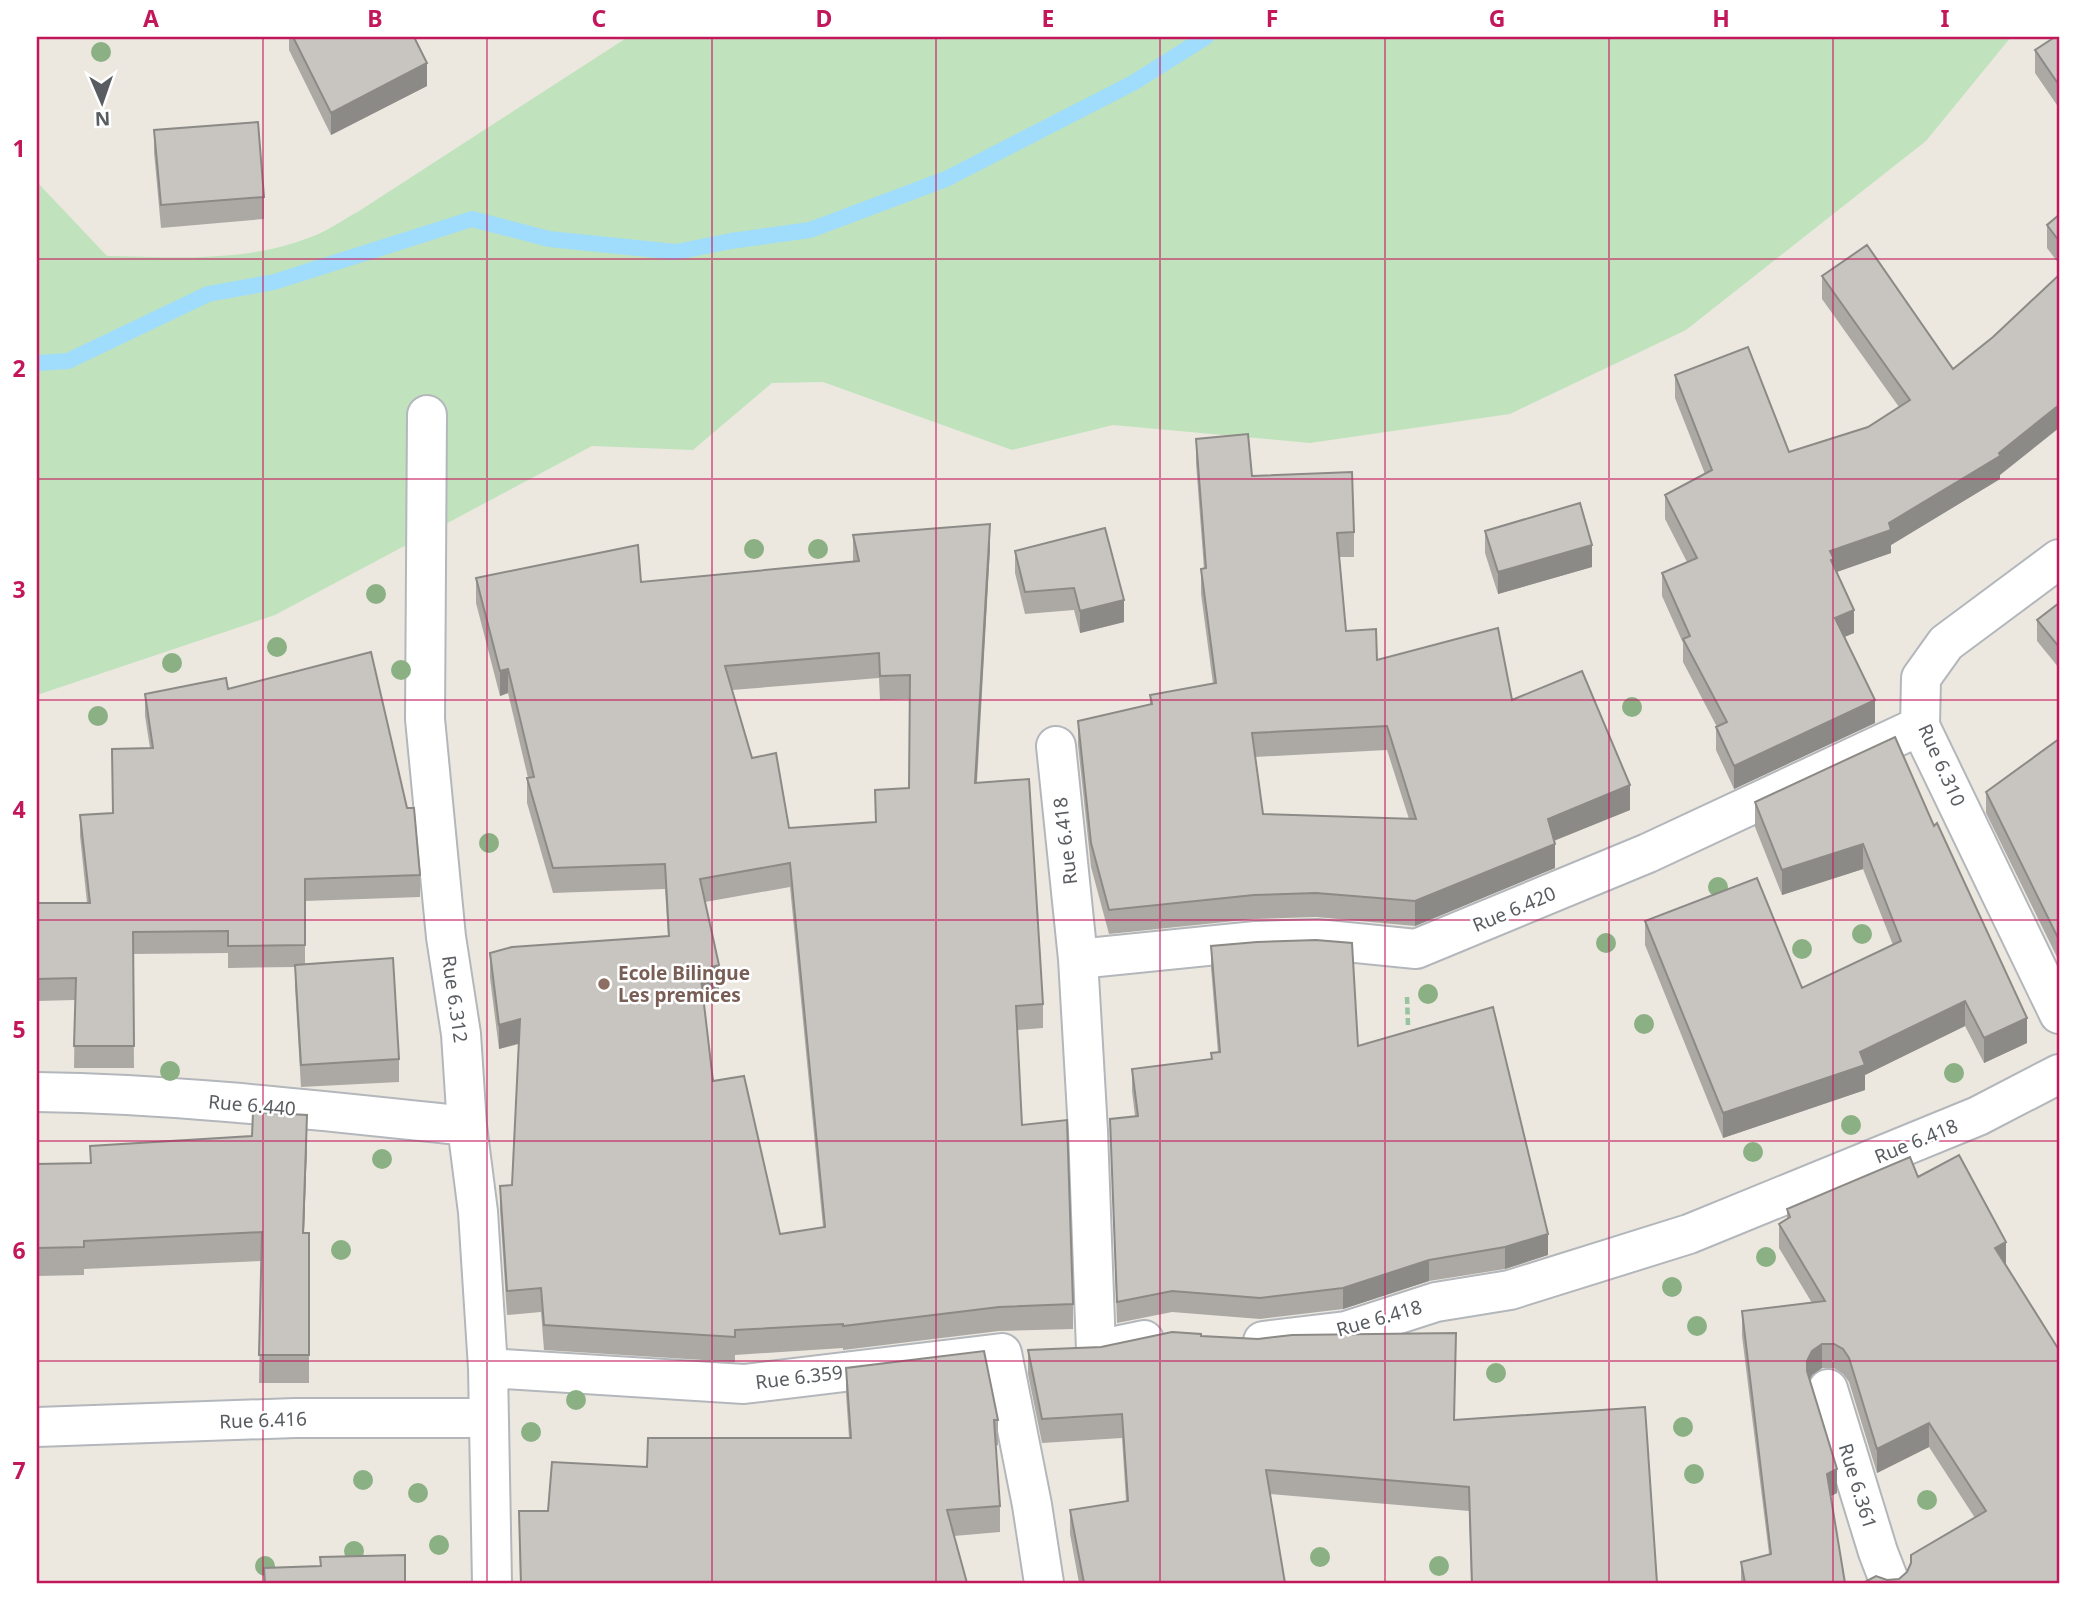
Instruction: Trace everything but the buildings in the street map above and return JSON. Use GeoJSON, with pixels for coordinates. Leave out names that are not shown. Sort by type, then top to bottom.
{"type":"FeatureCollection","features":[{"type":"Feature","properties":{"kind":"street","name":"Rue 6.312"},"geometry":{"type":"LineString","coordinates":[[427,415],[425,719],[446,937],[461,1034],[467,1126],[478,1212],[488,1368],[492,1583]]}},
{"type":"Feature","properties":{"kind":"street","name":"Rue 6.310"},"geometry":{"type":"LineString","coordinates":[[2059,559],[1946,643],[1921,678],[1920,726],[2059,1014]]}},
{"type":"Feature","properties":{"kind":"street","name":"Rue 6.420"},"geometry":{"type":"LineString","coordinates":[[1078,959],[1256,941],[1305,939],[1416,949],[1648,853],[1920,726]]}},
{"type":"Feature","properties":{"kind":"street","name":"Rue 6.418"},"geometry":{"type":"LineString","coordinates":[[1056,746],[1078,959],[1096,1350]]}},
{"type":"Feature","properties":{"kind":"street","name":"Rue 6.418"},"geometry":{"type":"LineString","coordinates":[[1235,1339],[1260,1341],[1346,1331],[1436,1302],[1510,1290],[1624,1255],[1689,1234],[1978,1116],[2059,1074]]}},
{"type":"Feature","properties":{"kind":"street","name":"Rue 6.440"},"geometry":{"type":"LineString","coordinates":[[37,1092],[94,1093],[239,1104],[467,1126]]}},
{"type":"Feature","properties":{"kind":"street"},"geometry":{"type":"LineString","coordinates":[[1096,1350],[1171,1334],[1184,1335]]}},
{"type":"Feature","properties":{"kind":"street","name":"Rue 6.359"},"geometry":{"type":"LineString","coordinates":[[488,1368],[744,1384],[1002,1353],[1096,1350]]}},
{"type":"Feature","properties":{"kind":"street"},"geometry":{"type":"LineString","coordinates":[[1002,1353],[1032,1505],[1044,1583]]}},
{"type":"Feature","properties":{"kind":"street","name":"Rue 6.361"},"geometry":{"type":"LineString","coordinates":[[1828,1389],[1890,1583]]}},
{"type":"Feature","properties":{"kind":"street","name":"Rue 6.416"},"geometry":{"type":"LineString","coordinates":[[37,1427],[295,1418],[489,1418]]}},
{"type":"Feature","properties":{"kind":"green space"},"geometry":{"type":"Polygon","coordinates":[[[628,37],[2011,37],[1926,141],[1686,330],[1510,414],[1310,443],[1113,425],[1012,450],[823,382],[772,383],[693,450],[592,446],[275,615],[37,695],[37,182],[107,256],[210,257],[286,245],[330,228],[359,211],[628,37]]]}},
{"type":"Feature","properties":{"kind":"waterway"},"geometry":{"type":"LineString","coordinates":[[37,363],[68,361],[208,294],[274,282],[472,219],[549,239],[676,252],[810,230],[946,179],[1133,83],[1206,37]]}},
{"type":"Feature","properties":{"kind":"place","name":"Ecole Bilingue Les premices"},"geometry":{"type":"Point","coordinates":[604,984]}}]}
